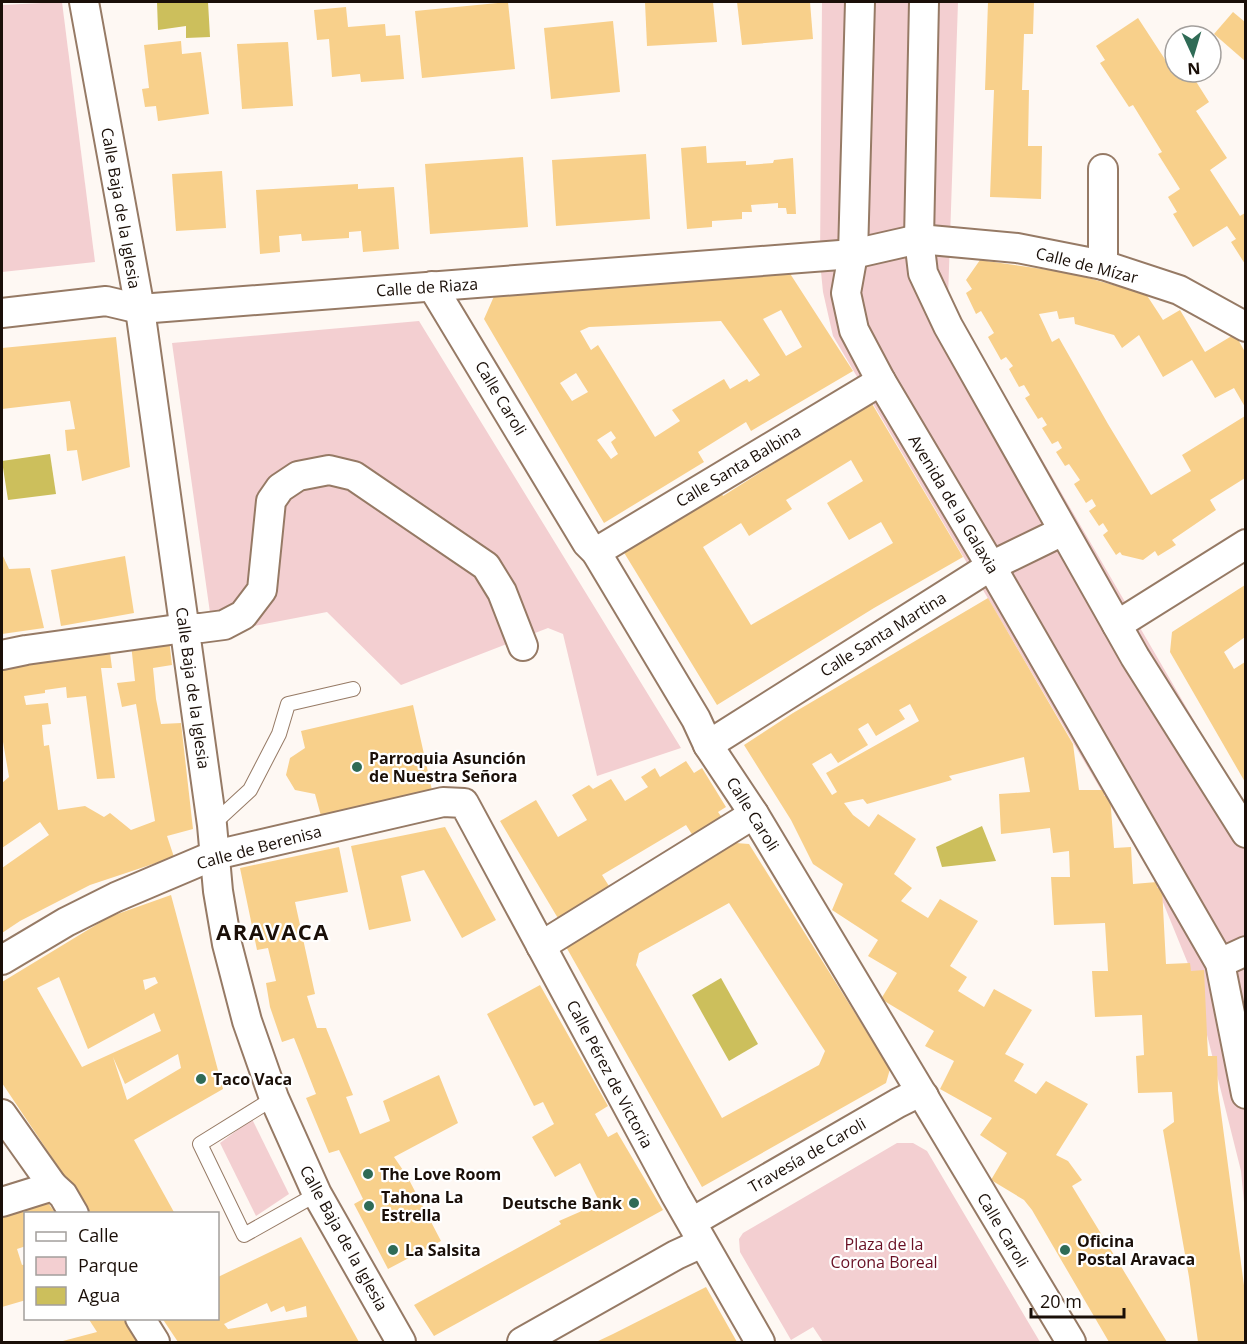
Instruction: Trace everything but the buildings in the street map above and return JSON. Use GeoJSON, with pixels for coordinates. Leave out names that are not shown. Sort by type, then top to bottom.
{"type":"FeatureCollection","features":[{"type":"Feature","properties":{"kind":"street","name":"Calle Baja de la Iglesia"},"geometry":{"type":"LineString","coordinates":[[84,2],[140,309],[227,944],[247,1021],[274,1098],[317,1194],[401,1342]]}},
{"type":"Feature","properties":{"kind":"street","name":"Avenida de la Galaxia"},"geometry":{"type":"LineString","coordinates":[[860,2],[853,254],[846,293],[850,317],[881,381],[991,566],[1233,957],[1245,1094]]}},
{"type":"Feature","properties":{"kind":"street"},"geometry":{"type":"LineString","coordinates":[[924,2],[919,239],[922,273],[948,326],[1117,625],[1245,833]]}},
{"type":"Feature","properties":{"kind":"street"},"geometry":{"type":"LineString","coordinates":[[1103,169],[1103,265]]}},
{"type":"Feature","properties":{"kind":"street","name":"Calle de Mízar"},"geometry":{"type":"LineString","coordinates":[[853,254],[919,239],[1017,248],[1103,265],[1179,290],[1245,327]]}},
{"type":"Feature","properties":{"kind":"street","name":"Calle de Riaza"},"geometry":{"type":"LineString","coordinates":[[2,314],[106,301],[140,309],[853,254]]}},
{"type":"Feature","properties":{"kind":"street","name":"Calle Caroli"},"geometry":{"type":"LineString","coordinates":[[432,286],[588,543],[596,552],[696,719],[708,745],[754,814],[1071,1342]]}},
{"type":"Feature","properties":{"kind":"street","name":"Calle Santa Balbina"},"geometry":{"type":"LineString","coordinates":[[596,552],[881,381]]}},
{"type":"Feature","properties":{"kind":"street"},"geometry":{"type":"LineString","coordinates":[[2,655],[185,628],[224,625],[243,615],[262,590],[271,501],[280,488],[298,476],[329,470],[354,476],[486,566],[502,592],[523,646]]}},
{"type":"Feature","properties":{"kind":"street","name":"Calle Santa Martina"},"geometry":{"type":"LineString","coordinates":[[708,745],[991,566],[1063,531]]}},
{"type":"Feature","properties":{"kind":"street"},"geometry":{"type":"LineString","coordinates":[[1117,625],[1245,544]]}},
{"type":"Feature","properties":{"kind":"street","name":"Calle de Berenisa"},"geometry":{"type":"LineString","coordinates":[[2,960],[66,922],[106,902],[215,855],[443,802],[464,803]]}},
{"type":"Feature","properties":{"kind":"street","name":"Calle Pérez de Victoria"},"geometry":{"type":"LineString","coordinates":[[464,803],[697,1232],[760,1342]]}},
{"type":"Feature","properties":{"kind":"street"},"geometry":{"type":"LineString","coordinates":[[541,946],[754,814]]}},
{"type":"Feature","properties":{"kind":"street","name":"Travesía de Caroli"},"geometry":{"type":"LineString","coordinates":[[522,1342],[676,1255],[697,1232],[898,1103],[914,1095],[924,1096]]}},
{"type":"Feature","properties":{"kind":"street"},"geometry":{"type":"LineString","coordinates":[[2,1114],[52,1186],[63,1195],[73,1212]]}},
{"type":"Feature","properties":{"kind":"street"},"geometry":{"type":"LineString","coordinates":[[2,1202],[52,1186]]}},
{"type":"Feature","properties":{"kind":"street"},"geometry":{"type":"LineString","coordinates":[[141,1320],[155,1342]]}},
{"type":"Feature","properties":{"kind":"lane"},"geometry":{"type":"LineString","coordinates":[[212,825],[250,790],[279,734],[288,704],[353,689]]}},
{"type":"Feature","properties":{"kind":"lane"},"geometry":{"type":"LineString","coordinates":[[274,1098],[200,1144],[244,1235],[317,1194]]}},
{"type":"Feature","properties":{"kind":"green space"},"geometry":{"type":"Polygon","coordinates":[[[62,2],[95,262],[2,272],[2,5],[62,2]]]}},
{"type":"Feature","properties":{"kind":"green space"},"geometry":{"type":"Polygon","coordinates":[[[822,2],[958,2],[948,298],[1245,808],[1245,1213],[1241,1171],[1191,971],[1153,878],[833,336],[823,292],[820,262],[822,2]]]}},
{"type":"Feature","properties":{"kind":"green space"},"geometry":{"type":"Polygon","coordinates":[[[419,321],[681,748],[597,776],[563,634],[548,628],[401,685],[327,612],[213,634],[172,343],[419,321]]]}},
{"type":"Feature","properties":{"kind":"green space"},"geometry":{"type":"Polygon","coordinates":[[[252,1119],[289,1194],[256,1216],[220,1143],[252,1119]]]}},
{"type":"Feature","properties":{"kind":"green space","name":"Plaza de la Corona Boreal"},"geometry":{"type":"Polygon","coordinates":[[[897,1143],[913,1143],[927,1151],[1040,1342],[823,1342],[813,1327],[791,1340],[740,1252],[739,1239],[743,1233],[897,1143]]]}},
{"type":"Feature","properties":{"kind":"water"},"geometry":{"type":"Polygon","coordinates":[[[157,2],[208,2],[210,37],[186,38],[186,26],[158,30],[157,2]]]}},
{"type":"Feature","properties":{"kind":"water"},"geometry":{"type":"Polygon","coordinates":[[[50,454],[56,494],[8,500],[2,461],[50,454]]]}},
{"type":"Feature","properties":{"kind":"water"},"geometry":{"type":"Polygon","coordinates":[[[982,826],[996,861],[942,867],[936,847],[982,826]]]}},
{"type":"Feature","properties":{"kind":"water"},"geometry":{"type":"Polygon","coordinates":[[[721,978],[758,1044],[729,1061],[692,995],[721,978]]]}},
{"type":"Feature","properties":{"kind":"place","name":"Parroquia Asunción de Nuestra Señora"},"geometry":{"type":"Point","coordinates":[357,767]}},
{"type":"Feature","properties":{"kind":"place","name":"Taco Vaca"},"geometry":{"type":"Point","coordinates":[201,1079]}},
{"type":"Feature","properties":{"kind":"place","name":"The Love Room"},"geometry":{"type":"Point","coordinates":[368,1174]}},
{"type":"Feature","properties":{"kind":"place","name":"Deutsche Bank"},"geometry":{"type":"Point","coordinates":[634,1203]}},
{"type":"Feature","properties":{"kind":"place","name":"Tahona La Estrella"},"geometry":{"type":"Point","coordinates":[369,1206]}},
{"type":"Feature","properties":{"kind":"place","name":"La Salsita"},"geometry":{"type":"Point","coordinates":[393,1250]}},
{"type":"Feature","properties":{"kind":"place","name":"Oficina Postal Aravaca"},"geometry":{"type":"Point","coordinates":[1065,1250]}},
{"type":"Feature","properties":{"kind":"district","name":"ARAVACA"},"geometry":{"type":"Point","coordinates":[273,932]}}]}
